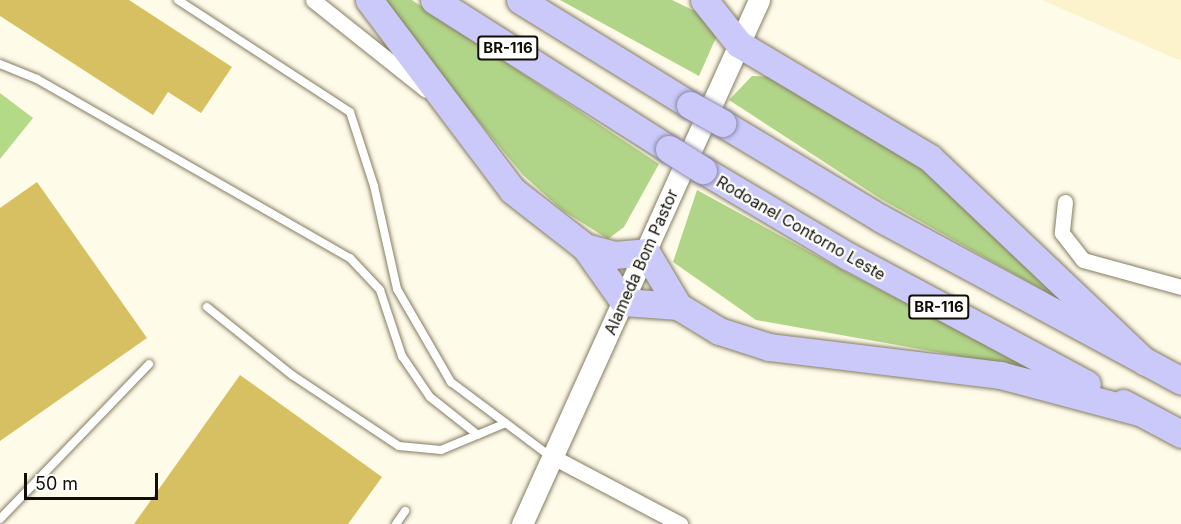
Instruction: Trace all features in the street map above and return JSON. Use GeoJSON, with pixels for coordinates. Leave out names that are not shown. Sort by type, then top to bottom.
{"type":"FeatureCollection","features":[{"type":"Feature","properties":{"kind":"highway"},"geometry":{"type":"LineString","coordinates":[[369,0],[512,190],[585,247],[624,302],[678,306],[719,331],[769,347],[1000,375],[1139,412]]}},
{"type":"Feature","properties":{"kind":"highway","name":"Rodoanel Contorno Leste"},"geometry":{"type":"LineString","coordinates":[[434,0],[669,149],[848,256],[1181,434]]}},
{"type":"Feature","properties":{"kind":"highway","name":"BR-116"},"geometry":{"type":"LineString","coordinates":[[520,0],[880,218],[1181,381]]}},
{"type":"Feature","properties":{"kind":"highway"},"geometry":{"type":"LineString","coordinates":[[713,1],[739,44],[930,158],[1145,363]]}},
{"type":"Feature","properties":{"kind":"highway"},"geometry":{"type":"LineString","coordinates":[[585,247],[614,255],[646,252],[678,306]]}},
{"type":"Feature","properties":{"kind":"main road","name":"Alameda Bom Pastor"},"geometry":{"type":"LineString","coordinates":[[522,524],[759,0]]}},
{"type":"Feature","properties":{"kind":"street"},"geometry":{"type":"LineString","coordinates":[[313,0],[449,108]]}},
{"type":"Feature","properties":{"kind":"street"},"geometry":{"type":"LineString","coordinates":[[1065,202],[1062,233],[1083,260],[1181,287]]}},
{"type":"Feature","properties":{"kind":"street"},"geometry":{"type":"LineString","coordinates":[[553,457],[681,524]]}},
{"type":"Feature","properties":{"kind":"lane"},"geometry":{"type":"LineString","coordinates":[[178,0],[350,112],[374,186],[397,289],[451,382],[553,457]]}},
{"type":"Feature","properties":{"kind":"lane"},"geometry":{"type":"LineString","coordinates":[[0,64],[37,80],[350,258],[380,290],[402,356],[430,397],[478,435]]}},
{"type":"Feature","properties":{"kind":"lane"},"geometry":{"type":"LineString","coordinates":[[207,307],[292,375],[399,446],[441,450],[506,423]]}},
{"type":"Feature","properties":{"kind":"lane"},"geometry":{"type":"LineString","coordinates":[[0,519],[149,364]]}},
{"type":"Feature","properties":{"kind":"lane"},"geometry":{"type":"LineString","coordinates":[[396,524],[405,511]]}},
{"type":"Feature","properties":{"kind":"shaded area"},"geometry":{"type":"Polygon","coordinates":[[[1042,0],[1181,0],[1181,61],[1042,0]]]}},
{"type":"Feature","properties":{"kind":"green space"},"geometry":{"type":"Polygon","coordinates":[[[386,0],[412,0],[659,164],[624,227],[608,239],[562,210],[523,175],[429,61],[386,0]]]}},
{"type":"Feature","properties":{"kind":"green space"},"geometry":{"type":"Polygon","coordinates":[[[560,0],[672,0],[722,24],[699,76],[560,0]]]}},
{"type":"Feature","properties":{"kind":"green space"},"geometry":{"type":"Polygon","coordinates":[[[752,76],[779,77],[915,158],[1078,310],[881,199],[729,100],[752,76]]]}},
{"type":"Feature","properties":{"kind":"green space"},"geometry":{"type":"Polygon","coordinates":[[[0,93],[33,118],[0,159],[0,93]]]}},
{"type":"Feature","properties":{"kind":"green space"},"geometry":{"type":"Polygon","coordinates":[[[697,190],[848,273],[1032,369],[756,320],[673,262],[697,190]]]}},
{"type":"Feature","properties":{"kind":"building"},"geometry":{"type":"Polygon","coordinates":[[[0,0],[129,0],[232,67],[201,113],[168,92],[153,115],[0,16],[0,0]]]}},
{"type":"Feature","properties":{"kind":"building"},"geometry":{"type":"Polygon","coordinates":[[[37,182],[147,338],[0,441],[0,208],[37,182]]]}},
{"type":"Feature","properties":{"kind":"building"},"geometry":{"type":"Polygon","coordinates":[[[240,375],[382,477],[348,524],[134,524],[240,375]]]}}]}
